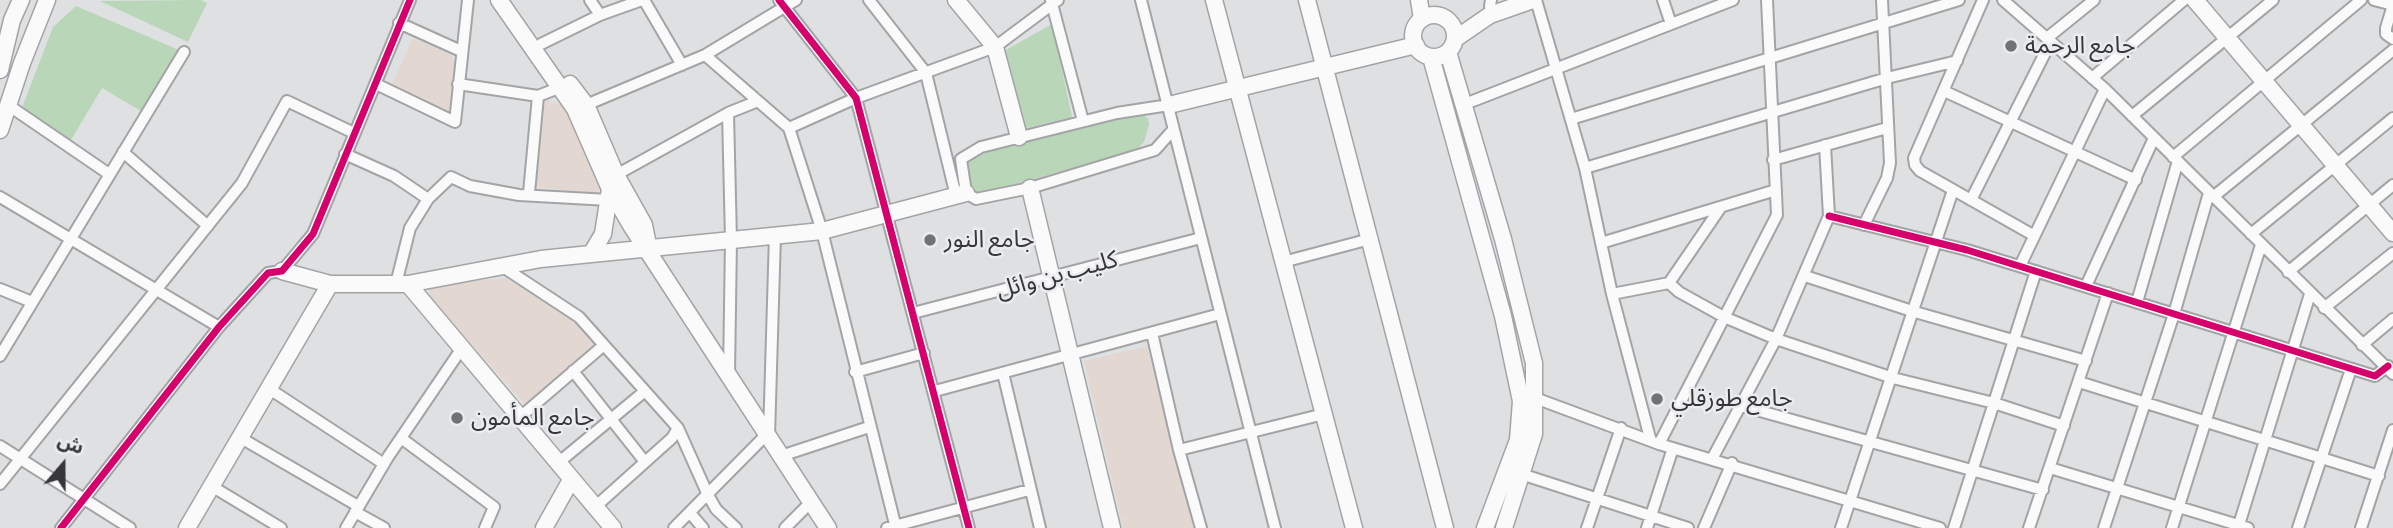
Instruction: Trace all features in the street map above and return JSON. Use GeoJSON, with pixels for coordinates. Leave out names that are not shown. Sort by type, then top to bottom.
{"type":"FeatureCollection","features":[{"type":"Feature","properties":{"kind":"main road"},"geometry":{"type":"LineString","coordinates":[[0,69],[12,20],[21,0]]}},
{"type":"Feature","properties":{"kind":"main road"},"geometry":{"type":"LineString","coordinates":[[0,130],[47,0]]}},
{"type":"Feature","properties":{"kind":"main road"},"geometry":{"type":"LineString","coordinates":[[499,0],[575,109],[632,227],[828,528]]}},
{"type":"Feature","properties":{"kind":"main road"},"geometry":{"type":"LineString","coordinates":[[508,0],[586,104],[612,188],[603,234],[591,254]]}},
{"type":"Feature","properties":{"kind":"main road"},"geometry":{"type":"LineString","coordinates":[[956,0],[995,47],[1019,137]]}},
{"type":"Feature","properties":{"kind":"main road"},"geometry":{"type":"LineString","coordinates":[[1214,0],[1354,528]]}},
{"type":"Feature","properties":{"kind":"main road"},"geometry":{"type":"LineString","coordinates":[[1307,0],[1445,528]]}},
{"type":"Feature","properties":{"kind":"main road"},"geometry":{"type":"LineString","coordinates":[[1419,0],[1422,19],[1413,34],[1416,45],[1431,57],[1506,328],[1521,401],[1518,440],[1485,528]]}},
{"type":"Feature","properties":{"kind":"main road"},"geometry":{"type":"LineString","coordinates":[[1422,19],[1443,12],[1506,0]]}},
{"type":"Feature","properties":{"kind":"main road"},"geometry":{"type":"LineString","coordinates":[[1431,57],[1452,45],[1490,15],[1535,0]]}},
{"type":"Feature","properties":{"kind":"main road"},"geometry":{"type":"LineString","coordinates":[[2195,0],[2393,233]]}},
{"type":"Feature","properties":{"kind":"main road"},"geometry":{"type":"LineString","coordinates":[[1443,12],[1534,363],[1534,433],[1504,528]]}},
{"type":"Feature","properties":{"kind":"main road"},"geometry":{"type":"LineString","coordinates":[[1169,105],[1416,45]]}},
{"type":"Feature","properties":{"kind":"main road"},"geometry":{"type":"LineString","coordinates":[[1030,188],[1072,353],[1112,528]]}},
{"type":"Feature","properties":{"kind":"main road"},"geometry":{"type":"LineString","coordinates":[[282,271],[330,284],[402,284],[591,254],[822,231],[961,195]]}},
{"type":"Feature","properties":{"kind":"main road"},"geometry":{"type":"LineString","coordinates":[[187,528],[214,487],[268,388],[330,284]]}},
{"type":"Feature","properties":{"kind":"main road"},"geometry":{"type":"LineString","coordinates":[[402,284],[462,348],[613,528]]}},
{"type":"Feature","properties":{"kind":"main road"},"geometry":{"type":"LineString","coordinates":[[544,528],[571,480]]}},
{"type":"Feature","properties":{"kind":"street"},"geometry":{"type":"LineString","coordinates":[[12,20],[13,0]]}},
{"type":"Feature","properties":{"kind":"street"},"geometry":{"type":"LineString","coordinates":[[61,528],[219,327],[268,273],[282,271],[313,234],[410,0]]}},
{"type":"Feature","properties":{"kind":"street"},"geometry":{"type":"LineString","coordinates":[[376,84],[455,122],[468,0]]}},
{"type":"Feature","properties":{"kind":"street"},"geometry":{"type":"LineString","coordinates":[[590,0],[600,15]]}},
{"type":"Feature","properties":{"kind":"street"},"geometry":{"type":"LineString","coordinates":[[541,44],[600,15],[643,0],[682,65]]}},
{"type":"Feature","properties":{"kind":"street"},"geometry":{"type":"LineString","coordinates":[[586,104],[705,55],[782,4],[796,0]]}},
{"type":"Feature","properties":{"kind":"street"},"geometry":{"type":"LineString","coordinates":[[869,0],[926,73],[961,195]]}},
{"type":"Feature","properties":{"kind":"street"},"geometry":{"type":"LineString","coordinates":[[1141,0],[1169,105],[1172,131],[1275,528]]}},
{"type":"Feature","properties":{"kind":"street"},"geometry":{"type":"LineString","coordinates":[[1535,0],[1585,168],[1612,294],[1654,441]]}},
{"type":"Feature","properties":{"kind":"street"},"geometry":{"type":"LineString","coordinates":[[1663,0],[1671,24]]}},
{"type":"Feature","properties":{"kind":"street"},"geometry":{"type":"LineString","coordinates":[[1465,104],[1733,0]]}},
{"type":"Feature","properties":{"kind":"street"},"geometry":{"type":"LineString","coordinates":[[1654,441],[1724,317],[1777,215],[1767,0]]}},
{"type":"Feature","properties":{"kind":"street"},"geometry":{"type":"LineString","coordinates":[[1864,225],[1889,171],[1882,0]]}},
{"type":"Feature","properties":{"kind":"street"},"geometry":{"type":"LineString","coordinates":[[1570,119],[1959,0]]}},
{"type":"Feature","properties":{"kind":"street"},"geometry":{"type":"LineString","coordinates":[[1983,0],[1914,158],[1920,172],[2034,235]]}},
{"type":"Feature","properties":{"kind":"street"},"geometry":{"type":"LineString","coordinates":[[1829,216],[2020,266],[2375,376],[2391,370],[2324,308],[2105,89],[2003,0]]}},
{"type":"Feature","properties":{"kind":"street"},"geometry":{"type":"LineString","coordinates":[[1970,200],[2049,40],[2094,0]]}},
{"type":"Feature","properties":{"kind":"street"},"geometry":{"type":"LineString","coordinates":[[2092,78],[2184,0]]}},
{"type":"Feature","properties":{"kind":"street"},"geometry":{"type":"LineString","coordinates":[[2132,116],[2273,0]]}},
{"type":"Feature","properties":{"kind":"street"},"geometry":{"type":"LineString","coordinates":[[2137,302],[2175,159],[2361,0]]}},
{"type":"Feature","properties":{"kind":"street"},"geometry":{"type":"LineString","coordinates":[[2374,0],[2393,5],[2386,28],[2386,34],[2393,39]]}},
{"type":"Feature","properties":{"kind":"street"},"geometry":{"type":"LineString","coordinates":[[789,128],[856,98],[995,47],[1054,1],[1083,121]]}},
{"type":"Feature","properties":{"kind":"street"},"geometry":{"type":"LineString","coordinates":[[782,4],[856,98],[969,528]]}},
{"type":"Feature","properties":{"kind":"street"},"geometry":{"type":"LineString","coordinates":[[399,23],[461,51]]}},
{"type":"Feature","properties":{"kind":"street"},"geometry":{"type":"LineString","coordinates":[[0,356],[184,52]]}},
{"type":"Feature","properties":{"kind":"street"},"geometry":{"type":"LineString","coordinates":[[2104,528],[2211,195],[2304,126],[2388,53],[2393,67]]}},
{"type":"Feature","properties":{"kind":"street"},"geometry":{"type":"LineString","coordinates":[[705,55],[789,128],[822,231],[893,527],[1030,490]]}},
{"type":"Feature","properties":{"kind":"street"},"geometry":{"type":"LineString","coordinates":[[1585,168],[1886,78],[1957,61]]}},
{"type":"Feature","properties":{"kind":"street"},"geometry":{"type":"LineString","coordinates":[[0,69],[17,77]]}},
{"type":"Feature","properties":{"kind":"street"},"geometry":{"type":"LineString","coordinates":[[458,84],[538,96],[561,87]]}},
{"type":"Feature","properties":{"kind":"street"},"geometry":{"type":"LineString","coordinates":[[2020,266],[2105,89]]}},
{"type":"Feature","properties":{"kind":"street"},"geometry":{"type":"LineString","coordinates":[[1944,91],[2136,180]]}},
{"type":"Feature","properties":{"kind":"street"},"geometry":{"type":"LineString","coordinates":[[529,193],[538,96]]}},
{"type":"Feature","properties":{"kind":"street"},"geometry":{"type":"LineString","coordinates":[[0,484],[19,457],[242,183],[287,101],[354,133]]}},
{"type":"Feature","properties":{"kind":"street"},"geometry":{"type":"LineString","coordinates":[[402,284],[410,228],[428,199],[451,177],[470,186],[519,195],[612,188],[728,113],[758,101]]}},
{"type":"Feature","properties":{"kind":"street"},"geometry":{"type":"LineString","coordinates":[[8,105],[109,174]]}},
{"type":"Feature","properties":{"kind":"street"},"geometry":{"type":"LineString","coordinates":[[961,195],[961,159],[981,147],[1083,121],[1169,105]]}},
{"type":"Feature","properties":{"kind":"street"},"geometry":{"type":"LineString","coordinates":[[728,113],[731,240],[729,374]]}},
{"type":"Feature","properties":{"kind":"street"},"geometry":{"type":"LineString","coordinates":[[2251,234],[2338,166],[2393,118]]}},
{"type":"Feature","properties":{"kind":"street"},"geometry":{"type":"LineString","coordinates":[[1773,160],[1887,128]]}},
{"type":"Feature","properties":{"kind":"street"},"geometry":{"type":"LineString","coordinates":[[961,195],[976,199],[1030,188],[1155,150],[1172,131]]}},
{"type":"Feature","properties":{"kind":"street"},"geometry":{"type":"LineString","coordinates":[[2086,286],[2154,138]]}},
{"type":"Feature","properties":{"kind":"street"},"geometry":{"type":"LineString","coordinates":[[1712,460],[1776,339],[1829,216],[1825,145]]}},
{"type":"Feature","properties":{"kind":"street"},"geometry":{"type":"LineString","coordinates":[[123,152],[208,226]]}},
{"type":"Feature","properties":{"kind":"street"},"geometry":{"type":"LineString","coordinates":[[345,154],[394,176],[428,199]]}},
{"type":"Feature","properties":{"kind":"street"},"geometry":{"type":"LineString","coordinates":[[2288,272],[2393,185]]}},
{"type":"Feature","properties":{"kind":"street"},"geometry":{"type":"LineString","coordinates":[[1601,243],[1776,190]]}},
{"type":"Feature","properties":{"kind":"street"},"geometry":{"type":"LineString","coordinates":[[1841,528],[1938,243],[1953,190]]}},
{"type":"Feature","properties":{"kind":"street"},"geometry":{"type":"LineString","coordinates":[[0,197],[159,288],[219,327]]}},
{"type":"Feature","properties":{"kind":"street"},"geometry":{"type":"LineString","coordinates":[[1612,294],[1669,283],[1721,207]]}},
{"type":"Feature","properties":{"kind":"street"},"geometry":{"type":"LineString","coordinates":[[674,528],[768,435],[775,235]]}},
{"type":"Feature","properties":{"kind":"street","name":"كليب بن وائل"},"geometry":{"type":"LineString","coordinates":[[913,313],[1201,238]]}},
{"type":"Feature","properties":{"kind":"street"},"geometry":{"type":"LineString","coordinates":[[1283,262],[1370,239]]}},
{"type":"Feature","properties":{"kind":"street"},"geometry":{"type":"LineString","coordinates":[[2172,528],[2236,333],[2261,245]]}},
{"type":"Feature","properties":{"kind":"street"},"geometry":{"type":"LineString","coordinates":[[2324,308],[2393,253]]}},
{"type":"Feature","properties":{"kind":"street"},"geometry":{"type":"LineString","coordinates":[[503,267],[579,317],[604,345],[678,428],[716,509],[736,528]]}},
{"type":"Feature","properties":{"kind":"street"},"geometry":{"type":"LineString","coordinates":[[1954,528],[2036,271]]}},
{"type":"Feature","properties":{"kind":"street"},"geometry":{"type":"LineString","coordinates":[[1805,276],[1915,312],[2086,360]]}},
{"type":"Feature","properties":{"kind":"street"},"geometry":{"type":"LineString","coordinates":[[1669,283],[1679,292],[1724,317],[1776,339],[1893,378],[1994,404],[2064,426]]}},
{"type":"Feature","properties":{"kind":"street"},"geometry":{"type":"LineString","coordinates":[[0,289],[32,302]]}},
{"type":"Feature","properties":{"kind":"street"},"geometry":{"type":"LineString","coordinates":[[2029,528],[2108,293]]}},
{"type":"Feature","properties":{"kind":"street"},"geometry":{"type":"LineString","coordinates":[[2050,468],[2242,527],[2310,294]]}},
{"type":"Feature","properties":{"kind":"street"},"geometry":{"type":"LineString","coordinates":[[935,391],[1220,314]]}},
{"type":"Feature","properties":{"kind":"street"},"geometry":{"type":"LineString","coordinates":[[2362,345],[2393,320]]}},
{"type":"Feature","properties":{"kind":"street"},"geometry":{"type":"LineString","coordinates":[[1152,333],[1178,450],[1201,528]]}},
{"type":"Feature","properties":{"kind":"street"},"geometry":{"type":"LineString","coordinates":[[519,418],[604,345]]}},
{"type":"Feature","properties":{"kind":"street"},"geometry":{"type":"LineString","coordinates":[[345,528],[384,464],[462,348]]}},
{"type":"Feature","properties":{"kind":"street"},"geometry":{"type":"LineString","coordinates":[[855,372],[924,353]]}},
{"type":"Feature","properties":{"kind":"street"},"geometry":{"type":"LineString","coordinates":[[2298,528],[2351,369]]}},
{"type":"Feature","properties":{"kind":"street"},"geometry":{"type":"LineString","coordinates":[[573,371],[645,462]]}},
{"type":"Feature","properties":{"kind":"street"},"geometry":{"type":"LineString","coordinates":[[1003,373],[1040,528]]}},
{"type":"Feature","properties":{"kind":"street"},"geometry":{"type":"LineString","coordinates":[[2078,382],[2379,476]]}},
{"type":"Feature","properties":{"kind":"street"},"geometry":{"type":"LineString","coordinates":[[268,388],[384,464]]}},
{"type":"Feature","properties":{"kind":"street"},"geometry":{"type":"LineString","coordinates":[[558,463],[645,391]]}},
{"type":"Feature","properties":{"kind":"street"},"geometry":{"type":"LineString","coordinates":[[1535,398],[1673,448],[1731,463],[1940,528]]}},
{"type":"Feature","properties":{"kind":"street"},"geometry":{"type":"LineString","coordinates":[[1742,406],[2043,490]]}},
{"type":"Feature","properties":{"kind":"street"},"geometry":{"type":"LineString","coordinates":[[1178,450],[1324,414]]}},
{"type":"Feature","properties":{"kind":"street"},"geometry":{"type":"LineString","coordinates":[[781,456],[869,427]]}},
{"type":"Feature","properties":{"kind":"street"},"geometry":{"type":"LineString","coordinates":[[595,507],[678,428]]}},
{"type":"Feature","properties":{"kind":"street"},"geometry":{"type":"LineString","coordinates":[[1587,528],[1621,428]]}},
{"type":"Feature","properties":{"kind":"street"},"geometry":{"type":"LineString","coordinates":[[2361,528],[2393,430]]}},
{"type":"Feature","properties":{"kind":"street"},"geometry":{"type":"LineString","coordinates":[[241,438],[384,528]]}},
{"type":"Feature","properties":{"kind":"street"},"geometry":{"type":"LineString","coordinates":[[401,438],[494,507],[485,528]]}},
{"type":"Feature","properties":{"kind":"street"},"geometry":{"type":"LineString","coordinates":[[0,446],[130,528]]}},
{"type":"Feature","properties":{"kind":"street"},"geometry":{"type":"LineString","coordinates":[[1649,523],[1673,448]]}},
{"type":"Feature","properties":{"kind":"street"},"geometry":{"type":"LineString","coordinates":[[1704,528],[1731,463]]}},
{"type":"Feature","properties":{"kind":"street"},"geometry":{"type":"LineString","coordinates":[[1521,474],[1598,499],[1649,523],[1688,528]]}},
{"type":"Feature","properties":{"kind":"street"},"geometry":{"type":"LineString","coordinates":[[214,487],[281,528]]}},
{"type":"Feature","properties":{"kind":"street"},"geometry":{"type":"LineString","coordinates":[[785,528],[811,502]]}},
{"type":"Feature","properties":{"kind":"street"},"geometry":{"type":"LineString","coordinates":[[691,513],[703,528]]}},
{"type":"Feature","properties":{"kind":"shaded area"},"geometry":{"type":"Polygon","coordinates":[[[413,38],[451,55],[455,62],[451,114],[391,86],[413,38]]]}},
{"type":"Feature","properties":{"kind":"shaded area"},"geometry":{"type":"Polygon","coordinates":[[[542,99],[563,105],[601,188],[595,193],[533,187],[542,99]]]}},
{"type":"Feature","properties":{"kind":"shaded area"},"geometry":{"type":"Polygon","coordinates":[[[505,278],[577,322],[598,345],[528,408],[429,296],[430,287],[439,284],[505,278]]]}},
{"type":"Feature","properties":{"kind":"shaded area"},"geometry":{"type":"Polygon","coordinates":[[[1147,346],[1194,528],[1123,528],[1084,361],[1147,346]]]}},
{"type":"Feature","properties":{"kind":"green space"},"geometry":{"type":"Polygon","coordinates":[[[201,0],[207,3],[188,42],[100,1],[201,0]]]}},
{"type":"Feature","properties":{"kind":"green space"},"geometry":{"type":"Polygon","coordinates":[[[76,6],[184,52],[146,114],[102,88],[68,145],[20,113],[53,27],[76,6]]]}},
{"type":"Feature","properties":{"kind":"green space"},"geometry":{"type":"Polygon","coordinates":[[[1052,24],[1072,117],[1023,129],[1004,51],[1052,24]]]}},
{"type":"Feature","properties":{"kind":"green space"},"geometry":{"type":"Polygon","coordinates":[[[1140,114],[1148,118],[1149,125],[1144,142],[1137,149],[979,195],[970,189],[969,162],[989,151],[1140,114]]]}},
{"type":"Feature","properties":{"kind":"cycle path"},"geometry":{"type":"LineString","coordinates":[[61,528],[219,327],[268,273],[282,271],[313,234],[410,0]]}},
{"type":"Feature","properties":{"kind":"cycle path"},"geometry":{"type":"LineString","coordinates":[[779,0],[856,98],[969,528]]}},
{"type":"Feature","properties":{"kind":"cycle path"},"geometry":{"type":"LineString","coordinates":[[1829,216],[1967,250],[2375,376],[2388,366]]}},
{"type":"Feature","properties":{"kind":"place","name":"جامع الرحمة"},"geometry":{"type":"Point","coordinates":[2011,46]}},
{"type":"Feature","properties":{"kind":"place","name":"جامع النور"},"geometry":{"type":"Point","coordinates":[930,240]}},
{"type":"Feature","properties":{"kind":"place","name":"جامع طوزقلي"},"geometry":{"type":"Point","coordinates":[1657,399]}},
{"type":"Feature","properties":{"kind":"place","name":"جامع المأمون"},"geometry":{"type":"Point","coordinates":[457,418]}}]}
